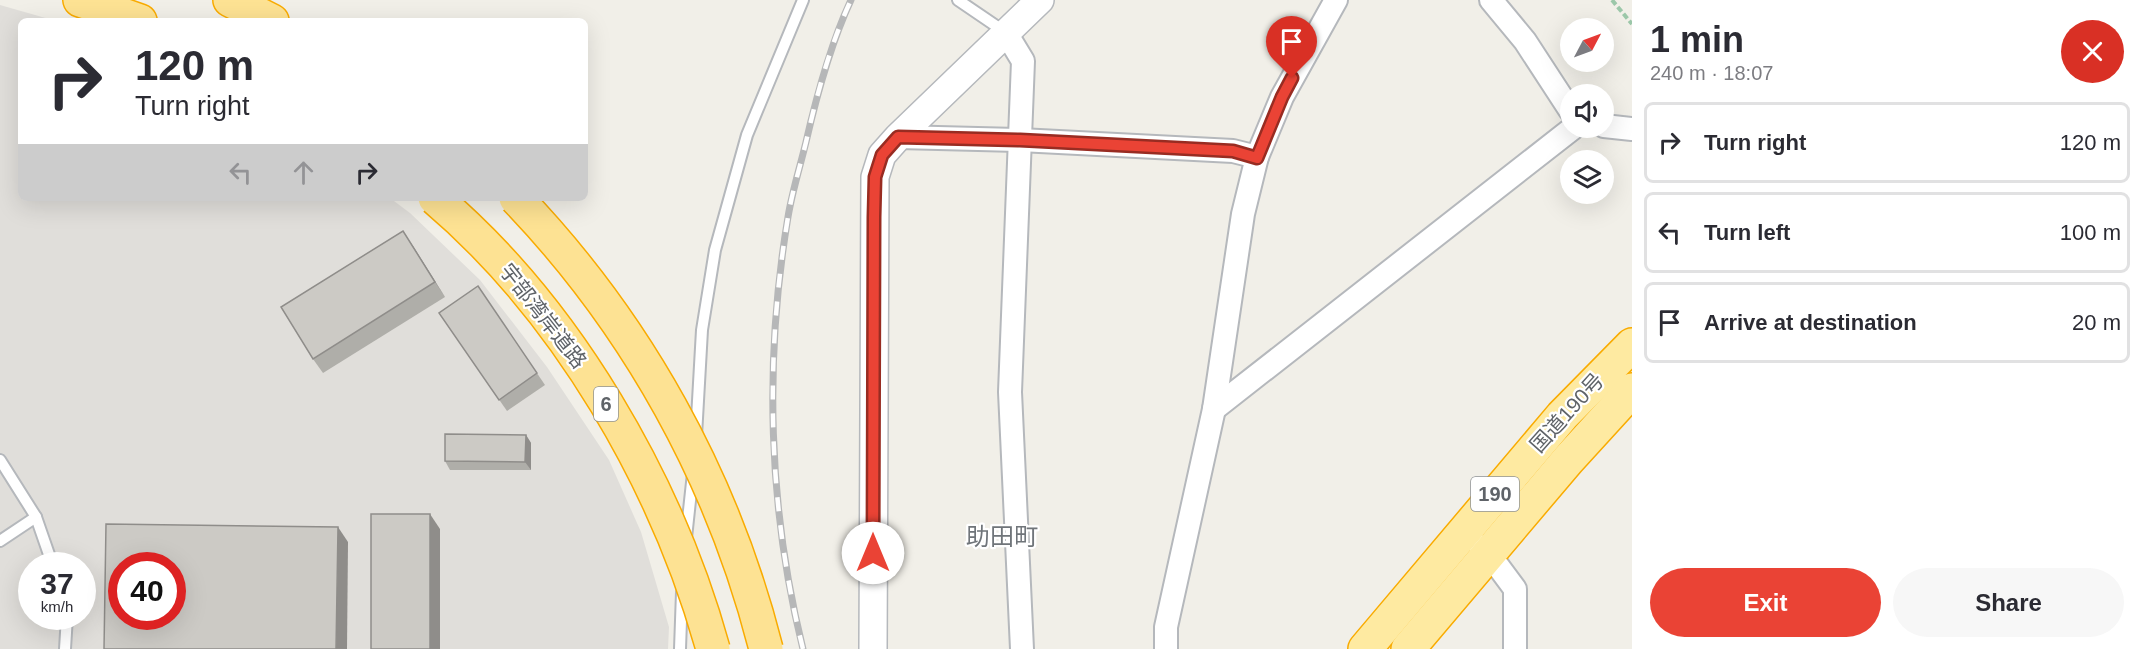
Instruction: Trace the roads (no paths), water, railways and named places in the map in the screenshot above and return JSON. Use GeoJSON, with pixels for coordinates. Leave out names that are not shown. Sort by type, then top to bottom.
{"type":"FeatureCollection","features":[{"type":"Feature","properties":{"kind":"highway"},"geometry":{"type":"LineString","coordinates":[[80,0],[131,18]]}},
{"type":"Feature","properties":{"kind":"highway"},"geometry":{"type":"LineString","coordinates":[[230,0],[266,18]]}},
{"type":"Feature","properties":{"kind":"highway","name":"宇部湾岸道路"},"geometry":{"type":"LineString","coordinates":[[438,201],[488,248],[522,286],[585,370],[639,462],[658,503],[680,552],[713,649]]}},
{"type":"Feature","properties":{"kind":"highway"},"geometry":{"type":"LineString","coordinates":[[519,201],[549,232],[606,305],[640,354],[668,402],[690,443],[730,534],[747,580],[766,649]]}},
{"type":"Feature","properties":{"kind":"highway","name":"国道190号"},"geometry":{"type":"LineString","coordinates":[[1365,649],[1562,416],[1632,345]]}},
{"type":"Feature","properties":{"kind":"highway","name":"国道190号"},"geometry":{"type":"LineString","coordinates":[[1408,649],[1568,460],[1632,390]]}},
{"type":"Feature","properties":{"kind":"street"},"geometry":{"type":"LineString","coordinates":[[873,649],[875,177],[882,155],[898,137],[1040,0]]}},
{"type":"Feature","properties":{"kind":"street"},"geometry":{"type":"LineString","coordinates":[[1491,0],[1525,41],[1560,95]]}},
{"type":"Feature","properties":{"kind":"street"},"geometry":{"type":"LineString","coordinates":[[1166,649],[1166,627],[1214,409],[1243,214],[1257,158],[1282,97],[1333,1]]}},
{"type":"Feature","properties":{"kind":"street"},"geometry":{"type":"LineString","coordinates":[[1006,33],[1023,61],[1010,392],[1022,649]]}},
{"type":"Feature","properties":{"kind":"street"},"geometry":{"type":"LineString","coordinates":[[1614,127],[1631,130]]}},
{"type":"Feature","properties":{"kind":"street"},"geometry":{"type":"LineString","coordinates":[[898,137],[1020,140],[1233,151],[1257,158]]}},
{"type":"Feature","properties":{"kind":"street"},"geometry":{"type":"LineString","coordinates":[[1214,409],[1560,138]]}},
{"type":"Feature","properties":{"kind":"street"},"geometry":{"type":"LineString","coordinates":[[1464,531],[1489,554],[1515,589],[1515,649]]}},
{"type":"Feature","properties":{"kind":"lane"},"geometry":{"type":"LineString","coordinates":[[680,649],[682,570],[696,438],[702,330],[714,250],[747,135],[803,0]]}},
{"type":"Feature","properties":{"kind":"lane"},"geometry":{"type":"LineString","coordinates":[[958,0],[1006,33]]}},
{"type":"Feature","properties":{"kind":"lane"},"geometry":{"type":"LineString","coordinates":[[0,460],[36,517],[48,552]]}},
{"type":"Feature","properties":{"kind":"lane"},"geometry":{"type":"LineString","coordinates":[[0,542],[36,517]]}},
{"type":"Feature","properties":{"kind":"lane"},"geometry":{"type":"LineString","coordinates":[[65,649],[66,630]]}},
{"type":"Feature","properties":{"kind":"railway"},"geometry":{"type":"LineString","coordinates":[[803,649],[791,596],[777,488],[773,434],[775,325],[780,271],[792,198],[825,70],[851,0]]}},
{"type":"Feature","properties":{"kind":"district","name":"助田町"},"geometry":{"type":"Point","coordinates":[1002,537]}}]}
